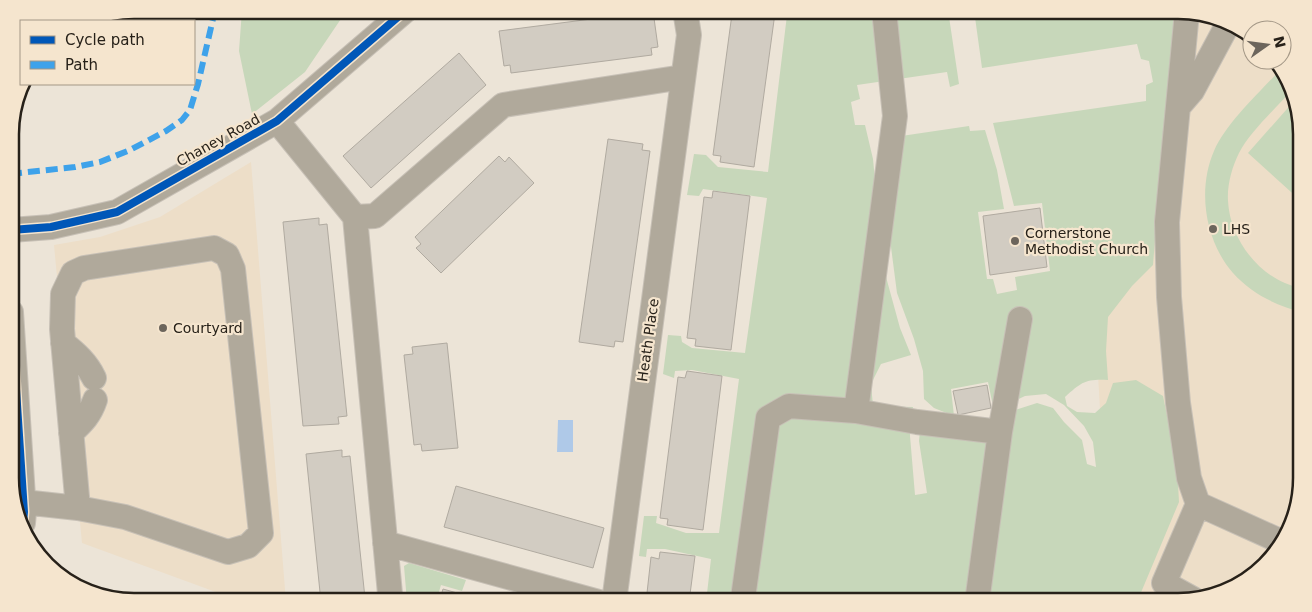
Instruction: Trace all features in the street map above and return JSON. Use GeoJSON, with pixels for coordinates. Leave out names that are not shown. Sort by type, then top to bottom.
{"type":"FeatureCollection","features":[{"type":"Feature","properties":{"kind":"street","name":"Chaney Road"},"geometry":{"type":"LineString","coordinates":[[19,229],[51,227],[117,212],[277,121],[396,19]]}},
{"type":"Feature","properties":{"kind":"street","name":"Heath Place"},"geometry":{"type":"LineString","coordinates":[[615,593],[683,77],[688,35],[686,19]]}},
{"type":"Feature","properties":{"kind":"street"},"geometry":{"type":"LineString","coordinates":[[856,411],[895,116],[885,19]]}},
{"type":"Feature","properties":{"kind":"street"},"geometry":{"type":"LineString","coordinates":[[1182,593],[1164,583],[1198,504],[1189,478],[1178,403],[1169,298],[1167,222],[1186,20]]}},
{"type":"Feature","properties":{"kind":"street"},"geometry":{"type":"LineString","coordinates":[[1178,107],[1192,91],[1225,29]]}},
{"type":"Feature","properties":{"kind":"street"},"geometry":{"type":"LineString","coordinates":[[355,217],[375,216],[503,104],[683,77]]}},
{"type":"Feature","properties":{"kind":"street"},"geometry":{"type":"LineString","coordinates":[[277,121],[355,217],[390,593]]}},
{"type":"Feature","properties":{"kind":"street"},"geometry":{"type":"LineString","coordinates":[[24,512],[78,508],[125,517],[228,552],[248,546],[260,533],[233,269],[227,255],[214,248],[84,268],[73,272],[63,294],[62,329],[78,508]]}},
{"type":"Feature","properties":{"kind":"street"},"geometry":{"type":"LineString","coordinates":[[978,593],[1000,432],[1020,319]]}},
{"type":"Feature","properties":{"kind":"street"},"geometry":{"type":"LineString","coordinates":[[63,343],[76,352],[89,368],[94,389],[93,407],[84,422],[71,433]]}},
{"type":"Feature","properties":{"kind":"street"},"geometry":{"type":"LineString","coordinates":[[744,593],[768,418],[789,406],[856,411],[917,422],[1000,432]]}},
{"type":"Feature","properties":{"kind":"street"},"geometry":{"type":"LineString","coordinates":[[19,459],[23,506]]}},
{"type":"Feature","properties":{"kind":"street"},"geometry":{"type":"LineString","coordinates":[[1198,504],[1276,539]]}},
{"type":"Feature","properties":{"kind":"street"},"geometry":{"type":"LineString","coordinates":[[385,543],[566,593]]}},
{"type":"Feature","properties":{"kind":"shaded area","name":"LHS"},"geometry":{"type":"Polygon","coordinates":[[[1176,19],[1201,21],[1222,27],[1242,38],[1242,70],[1274,70],[1285,90],[1292,119],[1293,478],[1291,501],[1285,522],[1278,536],[1260,560],[1236,578],[1222,585],[1201,591],[1186,593],[1110,593],[1096,340],[1176,19]]]}},
{"type":"Feature","properties":{"kind":"shaded area"},"geometry":{"type":"Polygon","coordinates":[[[251,162],[285,593],[218,593],[82,543],[54,245],[100,237],[160,217],[251,162]]]}},
{"type":"Feature","properties":{"kind":"green space"},"geometry":{"type":"Polygon","coordinates":[[[241,19],[341,19],[305,72],[252,114],[239,51],[241,19]]]}},
{"type":"Feature","properties":{"kind":"green space"},"geometry":{"type":"Polygon","coordinates":[[[787,19],[949,19],[959,84],[950,87],[947,72],[857,85],[860,99],[851,102],[855,125],[865,125],[873,159],[883,266],[900,328],[911,355],[881,364],[871,384],[873,406],[913,407],[910,436],[915,495],[927,493],[919,441],[922,412],[987,421],[1037,403],[1053,408],[1082,440],[1087,464],[1096,467],[1093,442],[1084,426],[1064,405],[1046,394],[1025,396],[994,411],[988,382],[951,389],[954,416],[934,408],[924,399],[923,371],[914,339],[897,293],[881,139],[969,126],[970,131],[985,130],[997,170],[1004,209],[978,212],[987,279],[993,279],[997,294],[1017,290],[1015,277],[1050,271],[1042,203],[1014,206],[993,123],[1146,101],[1146,85],[1153,82],[1149,61],[1141,59],[1137,44],[982,68],[975,19],[1177,19],[1153,265],[1132,286],[1108,317],[1106,351],[1108,380],[1084,382],[1065,397],[1067,406],[1077,412],[1095,413],[1106,403],[1113,383],[1136,380],[1163,396],[1177,465],[1179,502],[1141,593],[707,593],[711,559],[665,549],[647,549],[646,557],[639,556],[644,516],[657,516],[656,523],[686,533],[719,533],[739,379],[692,370],[675,371],[674,378],[663,374],[668,335],[681,336],[682,342],[692,348],[745,353],[767,198],[703,189],[699,196],[687,195],[694,154],[706,155],[718,167],[768,172],[787,19]]]}},
{"type":"Feature","properties":{"kind":"green space"},"geometry":{"type":"Polygon","coordinates":[[[1276,74],[1287,96],[1243,145],[1230,176],[1228,201],[1230,216],[1235,230],[1251,257],[1273,277],[1293,286],[1293,309],[1264,298],[1240,280],[1223,260],[1210,231],[1205,198],[1206,182],[1214,151],[1219,140],[1244,108],[1276,74]]]}},
{"type":"Feature","properties":{"kind":"green space"},"geometry":{"type":"Polygon","coordinates":[[[1289,106],[1293,134],[1293,194],[1248,153],[1289,106]]]}},
{"type":"Feature","properties":{"kind":"green space"},"geometry":{"type":"Polygon","coordinates":[[[409,563],[466,580],[462,591],[441,585],[439,593],[406,593],[404,566],[409,563]]]}},
{"type":"Feature","properties":{"kind":"water"},"geometry":{"type":"Polygon","coordinates":[[[558,420],[573,420],[573,452],[557,452],[558,420]]]}},
{"type":"Feature","properties":{"kind":"building"},"geometry":{"type":"Polygon","coordinates":[[[591,19],[654,19],[658,47],[651,48],[652,55],[511,73],[510,65],[504,66],[499,31],[591,19]]]}},
{"type":"Feature","properties":{"kind":"building"},"geometry":{"type":"Polygon","coordinates":[[[731,19],[774,19],[754,167],[720,162],[721,156],[713,155],[731,19]]]}},
{"type":"Feature","properties":{"kind":"building"},"geometry":{"type":"Polygon","coordinates":[[[459,53],[486,85],[371,188],[343,156],[459,53]]]}},
{"type":"Feature","properties":{"kind":"building"},"geometry":{"type":"Polygon","coordinates":[[[608,139],[643,144],[642,150],[650,151],[623,342],[615,341],[614,347],[579,342],[608,139]]]}},
{"type":"Feature","properties":{"kind":"building"},"geometry":{"type":"Polygon","coordinates":[[[499,156],[505,162],[509,157],[534,183],[441,273],[416,248],[421,244],[415,237],[499,156]]]}},
{"type":"Feature","properties":{"kind":"building"},"geometry":{"type":"Polygon","coordinates":[[[713,191],[750,196],[731,350],[695,346],[696,339],[687,338],[704,197],[712,198],[713,191]]]}},
{"type":"Feature","properties":{"kind":"building","name":"Cornerstone Methodist Church"},"geometry":{"type":"Polygon","coordinates":[[[1040,208],[1047,267],[990,275],[983,216],[1040,208]]]}},
{"type":"Feature","properties":{"kind":"building"},"geometry":{"type":"Polygon","coordinates":[[[319,218],[319,225],[327,224],[347,416],[338,417],[339,424],[303,426],[283,222],[319,218]]]}},
{"type":"Feature","properties":{"kind":"building"},"geometry":{"type":"Polygon","coordinates":[[[447,343],[458,448],[422,451],[421,444],[414,445],[404,355],[413,354],[412,347],[447,343]]]}},
{"type":"Feature","properties":{"kind":"building"},"geometry":{"type":"Polygon","coordinates":[[[687,371],[722,376],[703,530],[667,525],[668,519],[660,518],[678,377],[685,378],[687,371]]]}},
{"type":"Feature","properties":{"kind":"building"},"geometry":{"type":"Polygon","coordinates":[[[987,385],[991,408],[958,415],[953,391],[987,385]]]}},
{"type":"Feature","properties":{"kind":"building"},"geometry":{"type":"Polygon","coordinates":[[[342,450],[342,457],[350,456],[364,593],[320,593],[306,454],[342,450]]]}},
{"type":"Feature","properties":{"kind":"building"},"geometry":{"type":"Polygon","coordinates":[[[456,486],[604,528],[593,568],[444,527],[456,486]]]}},
{"type":"Feature","properties":{"kind":"building"},"geometry":{"type":"Polygon","coordinates":[[[660,552],[695,556],[690,593],[647,593],[651,557],[659,559],[660,552]]]}},
{"type":"Feature","properties":{"kind":"building"},"geometry":{"type":"Polygon","coordinates":[[[443,589],[457,593],[442,593],[443,589]]]}},
{"type":"Feature","properties":{"kind":"marked path"},"geometry":{"type":"LineString","coordinates":[[19,173],[75,167],[100,162],[130,150],[166,131],[182,120],[190,110],[198,84],[213,19]]}},
{"type":"Feature","properties":{"kind":"cycle path"},"geometry":{"type":"LineString","coordinates":[[19,229],[51,227],[117,212],[277,121],[396,19]]}},
{"type":"Feature","properties":{"kind":"cycle path"},"geometry":{"type":"LineString","coordinates":[[19,435],[24,511]]}},
{"type":"Feature","properties":{"kind":"place","name":"LHS"},"geometry":{"type":"Point","coordinates":[1213,229]}},
{"type":"Feature","properties":{"kind":"place","name":"Cornerstone Methodist Church"},"geometry":{"type":"Point","coordinates":[1015,241]}},
{"type":"Feature","properties":{"kind":"place","name":"Courtyard"},"geometry":{"type":"Point","coordinates":[163,328]}}]}
